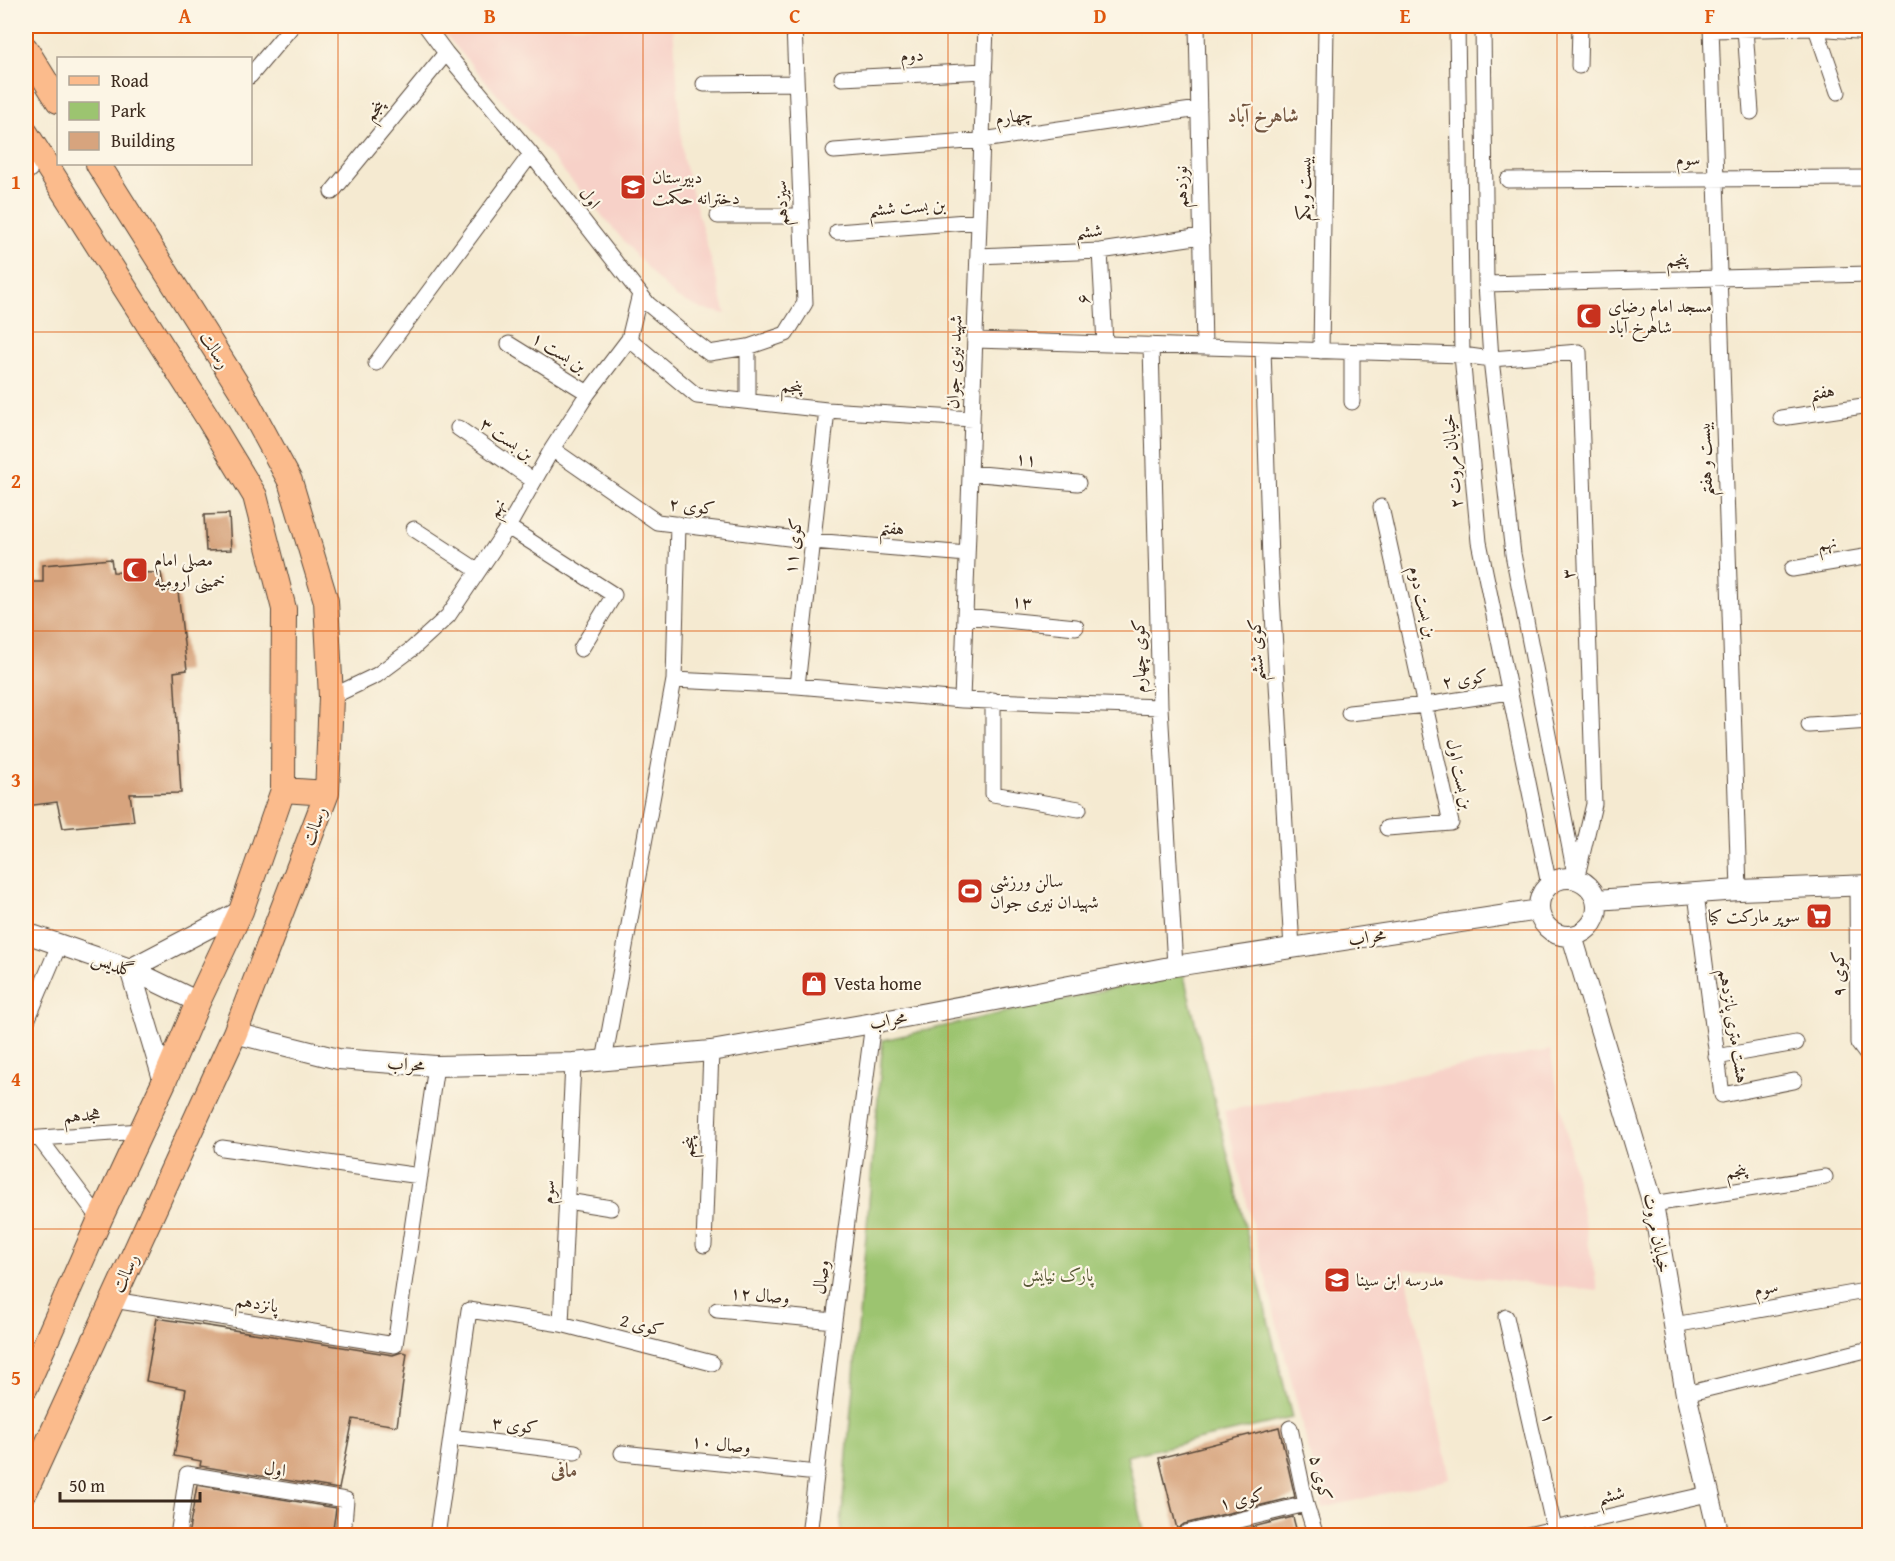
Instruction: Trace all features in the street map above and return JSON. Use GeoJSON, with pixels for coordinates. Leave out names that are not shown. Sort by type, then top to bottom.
{"type":"FeatureCollection","features":[{"type":"Feature","properties":{"kind":"main road"},"geometry":{"type":"LineString","coordinates":[[26,48],[57,99]]}},
{"type":"Feature","properties":{"kind":"main road"},"geometry":{"type":"LineString","coordinates":[[26,133],[34,166],[206,415],[255,496],[284,609],[283,790],[241,911],[26,1387]]}},
{"type":"Feature","properties":{"kind":"main road","name":"رسالت"},"geometry":{"type":"LineString","coordinates":[[26,1490],[235,1034],[327,793],[331,697],[326,601],[290,481],[243,394],[99,165]]}},
{"type":"Feature","properties":{"kind":"main road"},"geometry":{"type":"LineString","coordinates":[[283,790],[327,793]]}},
{"type":"Feature","properties":{"kind":"street"},"geometry":{"type":"LineString","coordinates":[[252,74],[292,26]]}},
{"type":"Feature","properties":{"kind":"street","name":"اول"},"geometry":{"type":"LineString","coordinates":[[426,26],[531,154],[640,294],[683,333],[710,352],[748,348]]}},
{"type":"Feature","properties":{"kind":"street","name":"سیزدهم"},"geometry":{"type":"LineString","coordinates":[[748,348],[786,334],[805,303],[794,26]]}},
{"type":"Feature","properties":{"kind":"street","name":"شهید نیری جوان"},"geometry":{"type":"LineString","coordinates":[[962,700],[986,26]]}},
{"type":"Feature","properties":{"kind":"street","name":"نوزدهم"},"geometry":{"type":"LineString","coordinates":[[1197,26],[1204,347]]}},
{"type":"Feature","properties":{"kind":"street","name":"بیست و یکم"},"geometry":{"type":"LineString","coordinates":[[1321,351],[1326,26]]}},
{"type":"Feature","properties":{"kind":"street","name":"خیابان مروت ۲"},"geometry":{"type":"LineString","coordinates":[[1457,26],[1462,356],[1479,542],[1549,885]]}},
{"type":"Feature","properties":{"kind":"street"},"geometry":{"type":"LineString","coordinates":[[1483,26],[1486,284],[1491,359],[1513,554],[1576,880]]}},
{"type":"Feature","properties":{"kind":"street"},"geometry":{"type":"LineString","coordinates":[[1579,66],[1580,26]]}},
{"type":"Feature","properties":{"kind":"street"},"geometry":{"type":"LineString","coordinates":[[1711,28],[1816,28],[1869,32]]}},
{"type":"Feature","properties":{"kind":"street","name":"بیست و هفتم"},"geometry":{"type":"LineString","coordinates":[[1711,28],[1739,890]]}},
{"type":"Feature","properties":{"kind":"street"},"geometry":{"type":"LineString","coordinates":[[1816,28],[1838,92]]}},
{"type":"Feature","properties":{"kind":"street"},"geometry":{"type":"LineString","coordinates":[[1745,29],[1751,112]]}},
{"type":"Feature","properties":{"kind":"street","name":"پنجم"},"geometry":{"type":"LineString","coordinates":[[332,192],[446,53]]}},
{"type":"Feature","properties":{"kind":"street","name":"دوم"},"geometry":{"type":"LineString","coordinates":[[842,78],[985,71]]}},
{"type":"Feature","properties":{"kind":"street"},"geometry":{"type":"LineString","coordinates":[[704,84],[796,83]]}},
{"type":"Feature","properties":{"kind":"street","name":"چهارم"},"geometry":{"type":"LineString","coordinates":[[834,151],[982,140],[1199,110]]}},
{"type":"Feature","properties":{"kind":"street"},"geometry":{"type":"LineString","coordinates":[[376,363],[531,154]]}},
{"type":"Feature","properties":{"kind":"street","name":"سوم"},"geometry":{"type":"LineString","coordinates":[[1508,180],[1869,178]]}},
{"type":"Feature","properties":{"kind":"street"},"geometry":{"type":"LineString","coordinates":[[718,216],[801,216]]}},
{"type":"Feature","properties":{"kind":"street","name":"بن بست ششم"},"geometry":{"type":"LineString","coordinates":[[837,232],[979,221]]}},
{"type":"Feature","properties":{"kind":"street","name":"ششم"},"geometry":{"type":"LineString","coordinates":[[978,256],[1100,251],[1202,236]]}},
{"type":"Feature","properties":{"kind":"street","name":"۶"},"geometry":{"type":"LineString","coordinates":[[1100,251],[1106,344]]}},
{"type":"Feature","properties":{"kind":"street","name":"پنجم"},"geometry":{"type":"LineString","coordinates":[[1486,284],[1869,274]]}},
{"type":"Feature","properties":{"kind":"street","name":"نهم"},"geometry":{"type":"LineString","coordinates":[[331,697],[377,675],[412,649],[448,616],[508,526],[552,449],[588,393],[629,339],[640,294]]}},
{"type":"Feature","properties":{"kind":"street","name":"پنجم"},"geometry":{"type":"LineString","coordinates":[[629,339],[697,396],[826,410],[972,419]]}},
{"type":"Feature","properties":{"kind":"street"},"geometry":{"type":"LineString","coordinates":[[975,340],[1462,356],[1491,359]]}},
{"type":"Feature","properties":{"kind":"street","name":"بن بست ۱"},"geometry":{"type":"LineString","coordinates":[[509,344],[588,393]]}},
{"type":"Feature","properties":{"kind":"street","name":"کوی چهارم"},"geometry":{"type":"LineString","coordinates":[[1151,345],[1160,707],[1175,966]]}},
{"type":"Feature","properties":{"kind":"street"},"geometry":{"type":"LineString","coordinates":[[748,348],[748,401]]}},
{"type":"Feature","properties":{"kind":"street","name":"کوی ششم"},"geometry":{"type":"LineString","coordinates":[[1263,349],[1270,560],[1292,949]]}},
{"type":"Feature","properties":{"kind":"street"},"geometry":{"type":"LineString","coordinates":[[1352,352],[1352,402]]}},
{"type":"Feature","properties":{"kind":"street","name":"۳"},"geometry":{"type":"LineString","coordinates":[[1491,359],[1579,352],[1594,804],[1576,880]]}},
{"type":"Feature","properties":{"kind":"street","name":"هفتم"},"geometry":{"type":"LineString","coordinates":[[1781,418],[1869,405]]}},
{"type":"Feature","properties":{"kind":"street","name":"کوی ۱۱"},"geometry":{"type":"LineString","coordinates":[[797,686],[826,410]]}},
{"type":"Feature","properties":{"kind":"street","name":"بن بست ۳"},"geometry":{"type":"LineString","coordinates":[[458,428],[534,481]]}},
{"type":"Feature","properties":{"kind":"street","name":"کوی ۲"},"geometry":{"type":"LineString","coordinates":[[552,449],[657,522],[813,541]]}},
{"type":"Feature","properties":{"kind":"street","name":"۱۱"},"geometry":{"type":"LineString","coordinates":[[970,473],[1078,483]]}},
{"type":"Feature","properties":{"kind":"street","name":"بن بست دوم"},"geometry":{"type":"LineString","coordinates":[[1381,507],[1426,705]]}},
{"type":"Feature","properties":{"kind":"street"},"geometry":{"type":"LineString","coordinates":[[604,1061],[674,680],[678,524]]}},
{"type":"Feature","properties":{"kind":"street"},"geometry":{"type":"LineString","coordinates":[[508,526],[614,595],[581,649]]}},
{"type":"Feature","properties":{"kind":"street"},"geometry":{"type":"LineString","coordinates":[[414,529],[477,570]]}},
{"type":"Feature","properties":{"kind":"street","name":"هفتم"},"geometry":{"type":"LineString","coordinates":[[813,541],[967,554]]}},
{"type":"Feature","properties":{"kind":"street","name":"نهم"},"geometry":{"type":"LineString","coordinates":[[1792,568],[1869,556]]}},
{"type":"Feature","properties":{"kind":"street","name":"۱۳"},"geometry":{"type":"LineString","coordinates":[[965,616],[1076,627]]}},
{"type":"Feature","properties":{"kind":"street"},"geometry":{"type":"LineString","coordinates":[[674,680],[797,686],[962,700],[1160,707]]}},
{"type":"Feature","properties":{"kind":"street","name":"کوی ۲"},"geometry":{"type":"LineString","coordinates":[[1349,713],[1426,705],[1509,692]]}},
{"type":"Feature","properties":{"kind":"street"},"geometry":{"type":"LineString","coordinates":[[993,700],[993,794],[1079,809]]}},
{"type":"Feature","properties":{"kind":"street","name":"بن بست اول"},"geometry":{"type":"LineString","coordinates":[[1387,828],[1451,823],[1426,705]]}},
{"type":"Feature","properties":{"kind":"street"},"geometry":{"type":"LineString","coordinates":[[1809,724],[1869,721]]}},
{"type":"Feature","properties":{"kind":"street"},"geometry":{"type":"LineString","coordinates":[[1566,879],[1576,880],[1585,884],[1592,891],[1596,900],[1595,919],[1581,933],[1562,936],[1546,927],[1539,910],[1543,892],[1549,885],[1566,879]]}},
{"type":"Feature","properties":{"kind":"street"},"geometry":{"type":"LineString","coordinates":[[1596,900],[1739,890],[1863,885]]}},
{"type":"Feature","properties":{"kind":"street","name":"کوی ۹"},"geometry":{"type":"LineString","coordinates":[[1863,885],[1858,1043],[1869,1059]]}},
{"type":"Feature","properties":{"kind":"street","name":"هشت متری پانزدهم"},"geometry":{"type":"LineString","coordinates":[[1696,894],[1722,1095],[1794,1082]]}},
{"type":"Feature","properties":{"kind":"street","name":"محراب"},"geometry":{"type":"LineString","coordinates":[[235,1034],[338,1059],[436,1066],[573,1063],[711,1051],[1175,966],[1539,910]]}},
{"type":"Feature","properties":{"kind":"street"},"geometry":{"type":"LineString","coordinates":[[164,1082],[130,969],[241,911]]}},
{"type":"Feature","properties":{"kind":"street","name":"گلدیس"},"geometry":{"type":"LineString","coordinates":[[26,933],[130,969],[198,1002]]}},
{"type":"Feature","properties":{"kind":"street","name":"خیابان مروت"},"geometry":{"type":"LineString","coordinates":[[1572,936],[1653,1204],[1686,1394],[1719,1536]]}},
{"type":"Feature","properties":{"kind":"street"},"geometry":{"type":"LineString","coordinates":[[26,1023],[59,945]]}},
{"type":"Feature","properties":{"kind":"street","name":"وصال"},"geometry":{"type":"LineString","coordinates":[[809,1536],[834,1321],[873,1023]]}},
{"type":"Feature","properties":{"kind":"street"},"geometry":{"type":"LineString","coordinates":[[1716,1057],[1796,1043]]}},
{"type":"Feature","properties":{"kind":"street","name":"پنجم"},"geometry":{"type":"LineString","coordinates":[[704,1245],[711,1051]]}},
{"type":"Feature","properties":{"kind":"street","name":"سوم"},"geometry":{"type":"LineString","coordinates":[[561,1324],[573,1063]]}},
{"type":"Feature","properties":{"kind":"street"},"geometry":{"type":"LineString","coordinates":[[222,1148],[420,1176],[436,1066]]}},
{"type":"Feature","properties":{"kind":"street","name":"هجدهم"},"geometry":{"type":"LineString","coordinates":[[32,1138],[141,1131]]}},
{"type":"Feature","properties":{"kind":"street"},"geometry":{"type":"LineString","coordinates":[[32,1138],[100,1219]]}},
{"type":"Feature","properties":{"kind":"street","name":"پانزدهم"},"geometry":{"type":"LineString","coordinates":[[113,1299],[395,1345],[420,1176]]}},
{"type":"Feature","properties":{"kind":"street","name":"پنجم"},"geometry":{"type":"LineString","coordinates":[[1653,1204],[1825,1176]]}},
{"type":"Feature","properties":{"kind":"street"},"geometry":{"type":"LineString","coordinates":[[567,1202],[611,1208]]}},
{"type":"Feature","properties":{"kind":"street","name":"سوم"},"geometry":{"type":"LineString","coordinates":[[1674,1324],[1865,1291]]}},
{"type":"Feature","properties":{"kind":"street","name":"کوی 2"},"geometry":{"type":"LineString","coordinates":[[451,1437],[469,1310],[561,1324],[712,1363]]}},
{"type":"Feature","properties":{"kind":"street","name":"وصال ۱۲"},"geometry":{"type":"LineString","coordinates":[[717,1310],[834,1321]]}},
{"type":"Feature","properties":{"kind":"street","name":"۱"},"geometry":{"type":"LineString","coordinates":[[1506,1317],[1554,1528]]}},
{"type":"Feature","properties":{"kind":"street"},"geometry":{"type":"LineString","coordinates":[[1686,1394],[1869,1349]]}},
{"type":"Feature","properties":{"kind":"street","name":"کوی ۵"},"geometry":{"type":"LineString","coordinates":[[1290,1428],[1306,1504],[1316,1536]]}},
{"type":"Feature","properties":{"kind":"street"},"geometry":{"type":"LineString","coordinates":[[437,1536],[451,1437]]}},
{"type":"Feature","properties":{"kind":"street","name":"کوی ۳"},"geometry":{"type":"LineString","coordinates":[[451,1437],[575,1452]]}},
{"type":"Feature","properties":{"kind":"street","name":"وصال ۱۰"},"geometry":{"type":"LineString","coordinates":[[622,1453],[816,1473]]}},
{"type":"Feature","properties":{"kind":"street","name":"اول"},"geometry":{"type":"LineString","coordinates":[[178,1536],[187,1474],[346,1500],[343,1536]]}},
{"type":"Feature","properties":{"kind":"street","name":"ششم"},"geometry":{"type":"LineString","coordinates":[[1522,1536],[1708,1494]]}},
{"type":"Feature","properties":{"kind":"street","name":"کوی ۱"},"geometry":{"type":"LineString","coordinates":[[1186,1533],[1306,1504]]}},
{"type":"Feature","properties":{"kind":"shaded area","name":"دبیرستان دخترانه حکمت"},"geometry":{"type":"Polygon","coordinates":[[[438,26],[673,26],[683,159],[726,314],[701,309],[676,297],[655,277],[438,26]]]}},
{"type":"Feature","properties":{"kind":"shaded area","name":"مدرسه ابن سینا"},"geometry":{"type":"Polygon","coordinates":[[[1550,1050],[1598,1291],[1405,1269],[1450,1478],[1323,1508],[1224,1111],[1550,1050]]]}},
{"type":"Feature","properties":{"kind":"green space","name":"پارک نیایش"},"geometry":{"type":"Polygon","coordinates":[[[1183,972],[1292,1418],[1127,1456],[1145,1535],[840,1536],[883,1040],[1183,972]]]}},
{"type":"Feature","properties":{"kind":"building"},"geometry":{"type":"Polygon","coordinates":[[[229,514],[231,550],[206,551],[204,515],[229,514]]]}},
{"type":"Feature","properties":{"kind":"building"},"geometry":{"type":"Polygon","coordinates":[[[111,559],[113,572],[161,573],[164,591],[178,591],[187,670],[174,672],[181,793],[130,794],[134,821],[63,828],[57,802],[26,806],[26,582],[43,582],[43,565],[111,559]]]}},
{"type":"Feature","properties":{"kind":"building"},"geometry":{"type":"Polygon","coordinates":[[[157,1318],[393,1355],[407,1353],[397,1426],[353,1419],[339,1489],[200,1466],[201,1461],[174,1456],[186,1389],[146,1381],[157,1318]]]}},
{"type":"Feature","properties":{"kind":"building"},"geometry":{"type":"Polygon","coordinates":[[[1279,1427],[1295,1497],[1184,1524],[1177,1529],[1159,1458],[1279,1427]]]}},
{"type":"Feature","properties":{"kind":"building"},"geometry":{"type":"Polygon","coordinates":[[[197,1485],[336,1508],[332,1536],[188,1536],[197,1485]]]}},
{"type":"Feature","properties":{"kind":"building"},"geometry":{"type":"Polygon","coordinates":[[[1293,1517],[1298,1536],[1217,1536],[1293,1517]]]}},
{"type":"Feature","properties":{"kind":"place","name":"دبیرستان دخترانه حکمت"},"geometry":{"type":"Point","coordinates":[633,187]}},
{"type":"Feature","properties":{"kind":"place","name":"مسجد امام رضای شاهرخ آباد"},"geometry":{"type":"Point","coordinates":[1589,316]}},
{"type":"Feature","properties":{"kind":"place","name":"مصلی امام خمینی ارومیه"},"geometry":{"type":"Point","coordinates":[135,570]}},
{"type":"Feature","properties":{"kind":"place","name":"سالن ورزشی شهیدان نیری جوان"},"geometry":{"type":"Point","coordinates":[970,891]}},
{"type":"Feature","properties":{"kind":"place","name":"سوپر مارکت کیا"},"geometry":{"type":"Point","coordinates":[1819,916]}},
{"type":"Feature","properties":{"kind":"place","name":"Vesta home"},"geometry":{"type":"Point","coordinates":[814,984]}},
{"type":"Feature","properties":{"kind":"place","name":"مدرسه ابن سینا"},"geometry":{"type":"Point","coordinates":[1337,1280]}},
{"type":"Feature","properties":{"kind":"district","name":"شاهرخ آباد"},"geometry":{"type":"Point","coordinates":[1263,115]}},
{"type":"Feature","properties":{"kind":"district","name":"مافی"},"geometry":{"type":"Point","coordinates":[564,1470]}}]}
